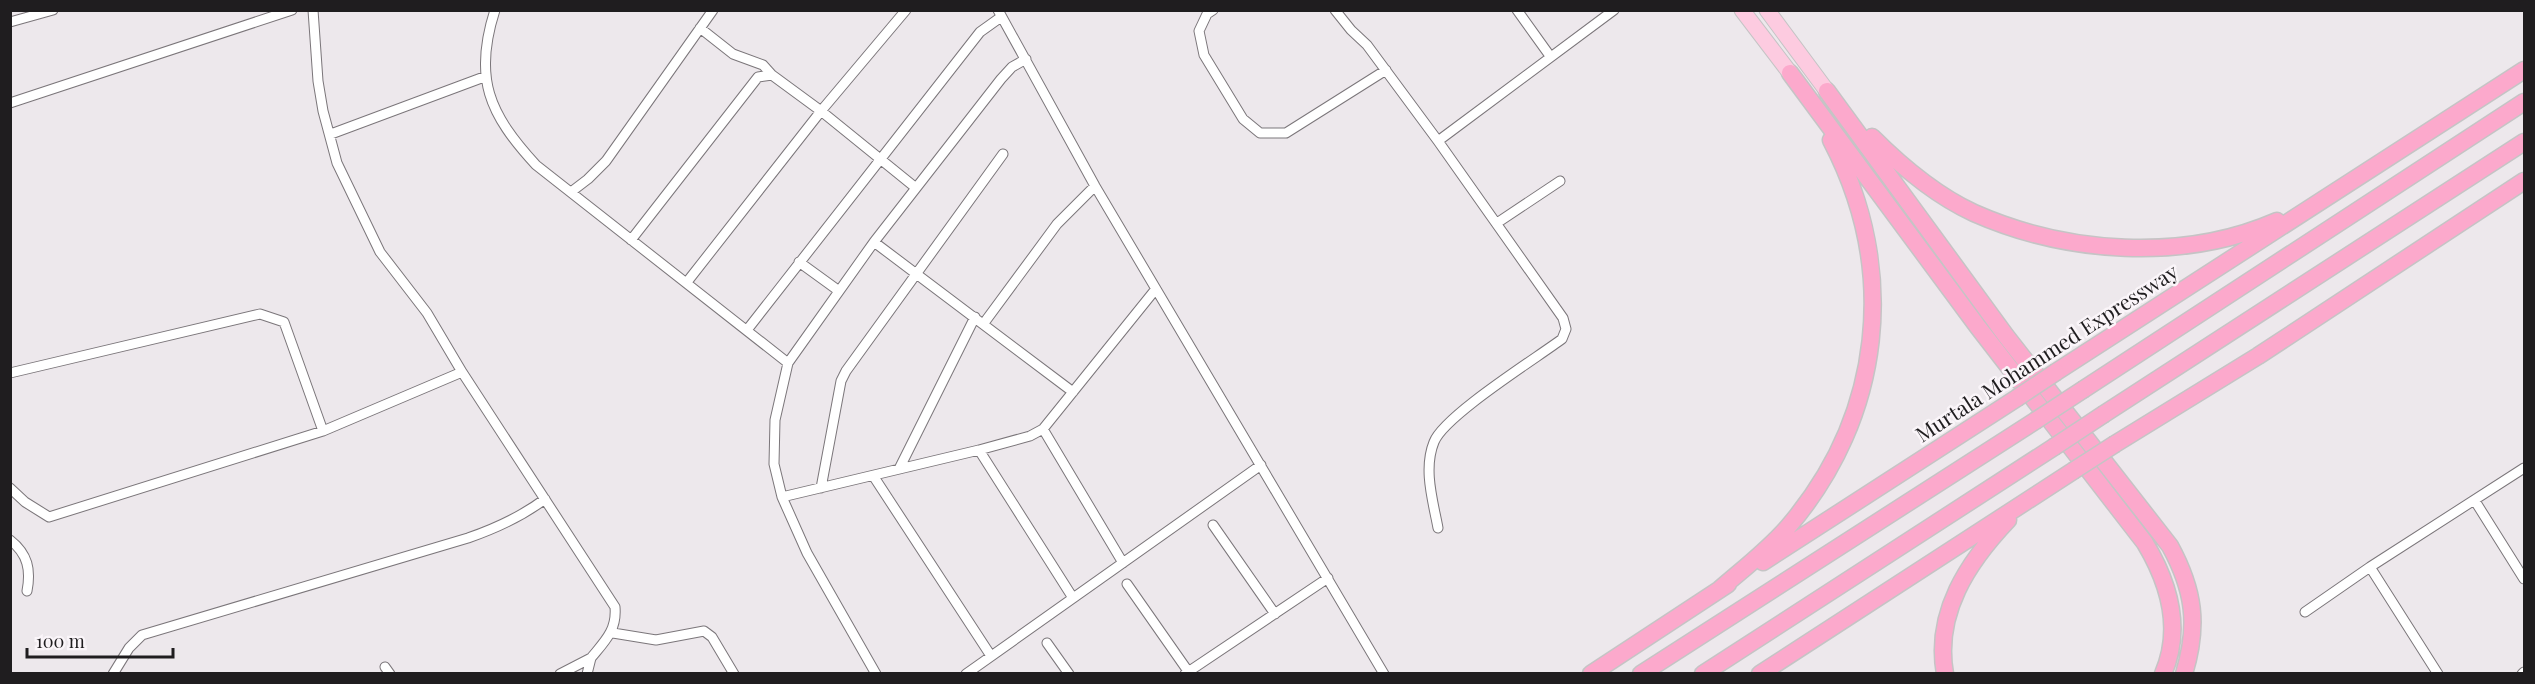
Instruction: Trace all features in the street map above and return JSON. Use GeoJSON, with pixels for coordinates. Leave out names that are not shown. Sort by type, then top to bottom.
{"type":"FeatureCollection","features":[{"type":"Feature","properties":{"kind":"highway","name":"Murtala Mohammed Expressway"},"geometry":{"type":"LineString","coordinates":[[1591,674],[2524,70]]}},
{"type":"Feature","properties":{"kind":"highway"},"geometry":{"type":"LineString","coordinates":[[1720,589],[1787,528],[1828,472],[1844,442],[1855,413],[1871,345],[1874,288],[1861,219],[1837,150],[1820,118],[1790,73]]}},
{"type":"Feature","properties":{"kind":"highway"},"geometry":{"type":"LineString","coordinates":[[1790,73],[1978,327],[2145,543],[2164,579],[2172,612],[2170,650],[2163,674]]}},
{"type":"Feature","properties":{"kind":"highway"},"geometry":{"type":"LineString","coordinates":[[1827,91],[1886,151],[1913,175],[1940,193],[1973,212],[2010,227],[2048,237],[2125,248],[2162,248],[2232,237],[2292,214],[2304,212]]}},
{"type":"Feature","properties":{"kind":"highway"},"geometry":{"type":"LineString","coordinates":[[1827,91],[2006,336],[2170,546],[2183,571],[2191,596],[2193,621],[2191,652],[2184,674]]}},
{"type":"Feature","properties":{"kind":"highway"},"geometry":{"type":"LineString","coordinates":[[1641,674],[2035,421],[2524,102]]}},
{"type":"Feature","properties":{"kind":"highway"},"geometry":{"type":"LineString","coordinates":[[1703,674],[2524,142]]}},
{"type":"Feature","properties":{"kind":"highway"},"geometry":{"type":"LineString","coordinates":[[1760,674],[2039,492],[2258,356],[2524,181]]}},
{"type":"Feature","properties":{"kind":"highway"},"geometry":{"type":"LineString","coordinates":[[1945,674],[1942,639],[1951,603],[1961,582],[1995,534],[2039,492]]}},
{"type":"Feature","properties":{"kind":"main road"},"geometry":{"type":"LineString","coordinates":[[1742,10],[1790,73]]}},
{"type":"Feature","properties":{"kind":"main road"},"geometry":{"type":"LineString","coordinates":[[1767,10],[1827,91]]}},
{"type":"Feature","properties":{"kind":"street"},"geometry":{"type":"LineString","coordinates":[[10,102],[292,10]]}},
{"type":"Feature","properties":{"kind":"street"},"geometry":{"type":"LineString","coordinates":[[313,10],[318,81],[323,111],[337,163],[380,252],[427,313],[462,372],[615,607],[616,619],[613,633],[591,658],[560,674]]}},
{"type":"Feature","properties":{"kind":"street"},"geometry":{"type":"LineString","coordinates":[[495,10],[484,58],[484,77],[497,113],[523,151],[536,165],[788,363]]}},
{"type":"Feature","properties":{"kind":"street"},"geometry":{"type":"LineString","coordinates":[[571,192],[606,161],[713,10]]}},
{"type":"Feature","properties":{"kind":"street"},"geometry":{"type":"LineString","coordinates":[[687,282],[821,111],[906,10]]}},
{"type":"Feature","properties":{"kind":"street"},"geometry":{"type":"LineString","coordinates":[[1213,10],[1207,14],[1199,31],[1204,55],[1243,119],[1260,133],[1286,133],[1386,70]]}},
{"type":"Feature","properties":{"kind":"street"},"geometry":{"type":"LineString","coordinates":[[1335,10],[1367,45],[1438,141],[1563,318],[1566,329],[1562,339],[1475,402],[1438,433],[1433,444],[1429,476],[1438,528]]}},
{"type":"Feature","properties":{"kind":"street"},"geometry":{"type":"LineString","coordinates":[[1517,10],[1550,56]]}},
{"type":"Feature","properties":{"kind":"street"},"geometry":{"type":"LineString","coordinates":[[1438,141],[1614,10]]}},
{"type":"Feature","properties":{"kind":"street"},"geometry":{"type":"LineString","coordinates":[[10,22],[46,12]]}},
{"type":"Feature","properties":{"kind":"street"},"geometry":{"type":"LineString","coordinates":[[747,330],[980,32],[1000,14],[1155,290],[1384,674]]}},
{"type":"Feature","properties":{"kind":"street"},"geometry":{"type":"LineString","coordinates":[[700,27],[734,54],[763,65],[772,75],[821,111],[916,188]]}},
{"type":"Feature","properties":{"kind":"street"},"geometry":{"type":"LineString","coordinates":[[876,674],[807,553],[777,481],[775,420],[788,363],[874,242],[1001,79],[1012,67],[1026,59]]}},
{"type":"Feature","properties":{"kind":"street"},"geometry":{"type":"LineString","coordinates":[[631,240],[758,77],[772,75]]}},
{"type":"Feature","properties":{"kind":"street"},"geometry":{"type":"LineString","coordinates":[[331,134],[484,77]]}},
{"type":"Feature","properties":{"kind":"street"},"geometry":{"type":"LineString","coordinates":[[821,488],[841,381],[846,371],[1004,154]]}},
{"type":"Feature","properties":{"kind":"street"},"geometry":{"type":"LineString","coordinates":[[1497,223],[1560,181]]}},
{"type":"Feature","properties":{"kind":"street"},"geometry":{"type":"LineString","coordinates":[[984,323],[1057,224],[1095,186]]}},
{"type":"Feature","properties":{"kind":"street"},"geometry":{"type":"LineString","coordinates":[[874,242],[1073,392]]}},
{"type":"Feature","properties":{"kind":"street"},"geometry":{"type":"LineString","coordinates":[[799,262],[839,291]]}},
{"type":"Feature","properties":{"kind":"street"},"geometry":{"type":"LineString","coordinates":[[782,497],[874,477],[979,450],[1030,436],[1043,429],[1155,290]]}},
{"type":"Feature","properties":{"kind":"street"},"geometry":{"type":"LineString","coordinates":[[10,373],[260,315],[284,322],[323,431]]}},
{"type":"Feature","properties":{"kind":"street"},"geometry":{"type":"LineString","coordinates":[[899,469],[975,317]]}},
{"type":"Feature","properties":{"kind":"street"},"geometry":{"type":"LineString","coordinates":[[10,488],[25,502],[49,517],[323,431],[462,372]]}},
{"type":"Feature","properties":{"kind":"street"},"geometry":{"type":"LineString","coordinates":[[1043,429],[1123,563]]}},
{"type":"Feature","properties":{"kind":"street"},"geometry":{"type":"LineString","coordinates":[[979,450],[1073,598]]}},
{"type":"Feature","properties":{"kind":"street"},"geometry":{"type":"LineString","coordinates":[[966,674],[1261,465]]}},
{"type":"Feature","properties":{"kind":"street"},"geometry":{"type":"LineString","coordinates":[[2305,612],[2370,567],[2524,468]]}},
{"type":"Feature","properties":{"kind":"street"},"geometry":{"type":"LineString","coordinates":[[874,477],[991,656]]}},
{"type":"Feature","properties":{"kind":"street"},"geometry":{"type":"LineString","coordinates":[[114,674],[129,648],[142,635],[487,531],[524,514],[545,499]]}},
{"type":"Feature","properties":{"kind":"street"},"geometry":{"type":"LineString","coordinates":[[2475,501],[2524,579]]}},
{"type":"Feature","properties":{"kind":"street"},"geometry":{"type":"LineString","coordinates":[[1213,525],[1275,614]]}},
{"type":"Feature","properties":{"kind":"street"},"geometry":{"type":"LineString","coordinates":[[10,540],[23,551],[28,565],[27,591]]}},
{"type":"Feature","properties":{"kind":"street"},"geometry":{"type":"LineString","coordinates":[[2370,567],[2438,674]]}},
{"type":"Feature","properties":{"kind":"street"},"geometry":{"type":"LineString","coordinates":[[1127,584],[1188,673],[1328,578]]}},
{"type":"Feature","properties":{"kind":"street"},"geometry":{"type":"LineString","coordinates":[[613,633],[656,640],[704,631],[734,674]]}},
{"type":"Feature","properties":{"kind":"street"},"geometry":{"type":"LineString","coordinates":[[1047,643],[1069,674]]}},
{"type":"Feature","properties":{"kind":"street"},"geometry":{"type":"LineString","coordinates":[[587,674],[591,658]]}}]}
